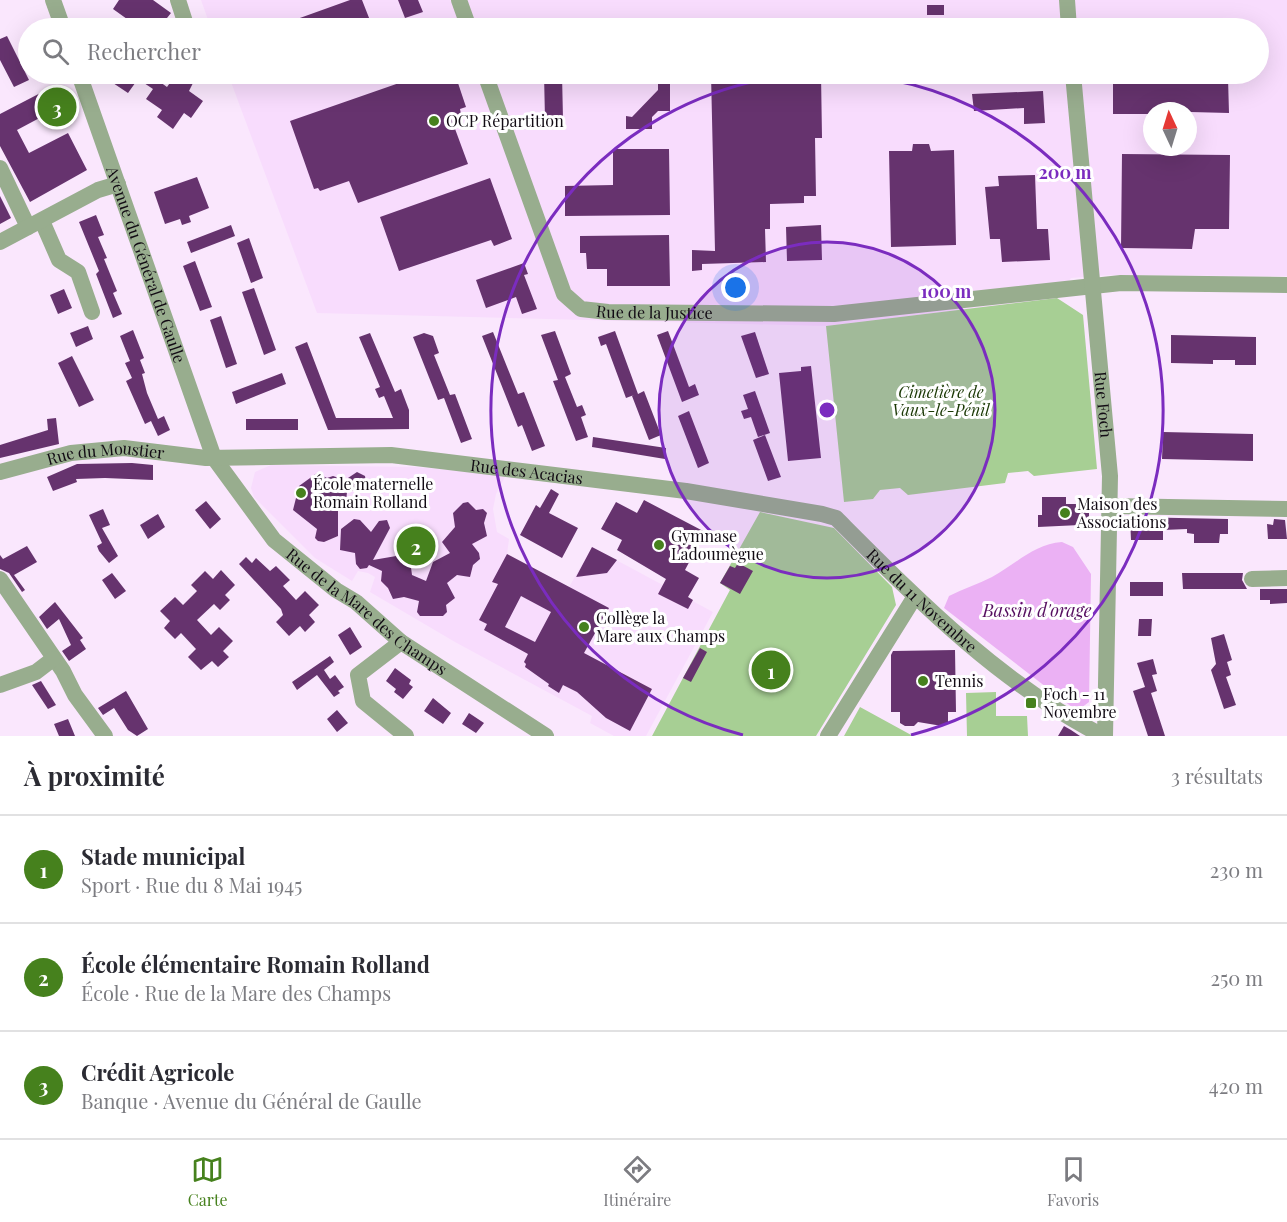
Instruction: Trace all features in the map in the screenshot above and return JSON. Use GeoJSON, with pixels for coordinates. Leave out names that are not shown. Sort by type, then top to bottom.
{"type":"FeatureCollection","features":[{"type":"Feature","properties":{"kind":"street"},"geometry":{"type":"LineString","coordinates":[[53,0],[59,18]]}},
{"type":"Feature","properties":{"kind":"street"},"geometry":{"type":"LineString","coordinates":[[178,0],[184,18]]}},
{"type":"Feature","properties":{"kind":"street"},"geometry":{"type":"LineString","coordinates":[[459,0],[465,18]]}},
{"type":"Feature","properties":{"kind":"street"},"geometry":{"type":"LineString","coordinates":[[1067,0],[1068,18]]}},
{"type":"Feature","properties":{"kind":"street","name":"Avenue du Général de Gaulle"},"geometry":{"type":"LineString","coordinates":[[83,84],[214,458]]}},
{"type":"Feature","properties":{"kind":"street","name":"Rue de la Justice"},"geometry":{"type":"LineString","coordinates":[[489,84],[564,294],[581,309],[608,312],[834,314],[1121,284],[1287,285]]}},
{"type":"Feature","properties":{"kind":"street","name":"Rue Foch"},"geometry":{"type":"LineString","coordinates":[[1074,84],[1110,476],[1104,736]]}},
{"type":"Feature","properties":{"kind":"street"},"geometry":{"type":"LineString","coordinates":[[0,168],[59,260],[78,272],[92,312]]}},
{"type":"Feature","properties":{"kind":"street"},"geometry":{"type":"LineString","coordinates":[[0,242],[98,190],[118,184]]}},
{"type":"Feature","properties":{"kind":"street","name":"Rue du Moustier"},"geometry":{"type":"LineString","coordinates":[[0,471],[98,449],[124,448],[214,458]]}},
{"type":"Feature","properties":{"kind":"street","name":"Rue des Acacias"},"geometry":{"type":"LineString","coordinates":[[214,458],[391,455],[686,491],[802,510],[836,518]]}},
{"type":"Feature","properties":{"kind":"street","name":"Rue de la Mare des Champs"},"geometry":{"type":"LineString","coordinates":[[214,458],[274,540],[336,590],[356,602],[401,642],[546,736]]}},
{"type":"Feature","properties":{"kind":"street"},"geometry":{"type":"LineString","coordinates":[[1110,506],[1287,509]]}},
{"type":"Feature","properties":{"kind":"street","name":"Rue du 11 Novembre"},"geometry":{"type":"LineString","coordinates":[[836,518],[914,598],[1023,690],[1104,736]]}},
{"type":"Feature","properties":{"kind":"street"},"geometry":{"type":"LineString","coordinates":[[1252,579],[1287,578]]}},
{"type":"Feature","properties":{"kind":"street"},"geometry":{"type":"LineString","coordinates":[[0,579],[105,736]]}},
{"type":"Feature","properties":{"kind":"street"},"geometry":{"type":"LineString","coordinates":[[828,736],[914,598]]}},
{"type":"Feature","properties":{"kind":"street"},"geometry":{"type":"LineString","coordinates":[[401,642],[358,675],[363,701],[406,736]]}},
{"type":"Feature","properties":{"kind":"street"},"geometry":{"type":"LineString","coordinates":[[0,685],[36,672],[53,658]]}},
{"type":"Feature","properties":{"kind":"shaded area"},"geometry":{"type":"Polygon","coordinates":[[[201,0],[1287,0],[1287,276],[1109,275],[1071,278],[1057,298],[826,326],[317,313],[232,84],[1269,84],[1269,18],[207,18],[201,0]]]}},
{"type":"Feature","properties":{"kind":"shaded area"},"geometry":{"type":"Polygon","coordinates":[[[271,465],[415,467],[506,475],[496,494],[493,509],[497,532],[509,539],[507,554],[569,587],[592,547],[713,612],[646,736],[614,736],[590,723],[592,716],[455,642],[370,592],[375,577],[358,571],[352,581],[315,558],[254,497],[251,488],[255,472],[271,465]]]}},
{"type":"Feature","properties":{"kind":"green space","name":"Cimetière de Vaux-le-Pénil"},"geometry":{"type":"Polygon","coordinates":[[[1057,298],[1083,315],[1097,469],[1034,476],[1028,471],[1008,473],[1005,483],[908,495],[900,488],[880,490],[873,499],[844,502],[826,326],[1057,298]]]}},
{"type":"Feature","properties":{"kind":"green space"},"geometry":{"type":"Polygon","coordinates":[[[760,512],[834,528],[892,587],[896,605],[816,736],[652,736],[730,590],[720,583],[760,512]]]}},
{"type":"Feature","properties":{"kind":"green space"},"geometry":{"type":"Polygon","coordinates":[[[996,692],[996,716],[1027,716],[1028,736],[967,736],[966,693],[996,692]]]}},
{"type":"Feature","properties":{"kind":"green space"},"geometry":{"type":"Polygon","coordinates":[[[860,707],[913,736],[844,736],[860,707]]]}},
{"type":"Feature","properties":{"kind":"water","name":"Bassin d'orage"},"geometry":{"type":"Polygon","coordinates":[[[1062,542],[1073,547],[1091,574],[1089,702],[1077,711],[944,608],[949,596],[992,577],[1043,546],[1062,542]]]}},
{"type":"Feature","properties":{"kind":"building"},"geometry":{"type":"Polygon","coordinates":[[[119,0],[153,0],[171,13],[167,18],[126,18],[113,9],[119,0]]]}},
{"type":"Feature","properties":{"kind":"building"},"geometry":{"type":"Polygon","coordinates":[[[350,0],[362,0],[369,18],[300,18],[350,0]]]}},
{"type":"Feature","properties":{"kind":"building"},"geometry":{"type":"Polygon","coordinates":[[[398,0],[418,0],[423,12],[405,18],[398,0]]]}},
{"type":"Feature","properties":{"kind":"building"},"geometry":{"type":"Polygon","coordinates":[[[927,5],[944,5],[944,15],[927,15],[927,5]]]}},
{"type":"Feature","properties":{"kind":"building"},"geometry":{"type":"Polygon","coordinates":[[[7,36],[18,58],[18,84],[20,84],[14,87],[0,60],[0,39],[7,36]]]}},
{"type":"Feature","properties":{"kind":"building"},"geometry":{"type":"Polygon","coordinates":[[[114,84],[134,84],[128,93],[114,84]]]}},
{"type":"Feature","properties":{"kind":"building"},"geometry":{"type":"Polygon","coordinates":[[[146,84],[163,84],[167,87],[169,84],[192,84],[189,91],[203,101],[191,118],[184,113],[173,129],[157,117],[162,110],[146,99],[153,89],[146,84]]]}},
{"type":"Feature","properties":{"kind":"building"},"geometry":{"type":"Polygon","coordinates":[[[396,84],[458,84],[466,107],[460,109],[461,114],[451,118],[468,164],[358,203],[349,181],[320,191],[318,188],[314,189],[290,121],[396,84]]]}},
{"type":"Feature","properties":{"kind":"building"},"geometry":{"type":"Polygon","coordinates":[[[544,84],[562,84],[563,119],[545,119],[544,84]]]}},
{"type":"Feature","properties":{"kind":"building"},"geometry":{"type":"Polygon","coordinates":[[[658,84],[670,84],[670,111],[658,111],[652,117],[652,129],[626,129],[626,116],[632,117],[658,90],[658,84]]]}},
{"type":"Feature","properties":{"kind":"building"},"geometry":{"type":"Polygon","coordinates":[[[711,84],[821,84],[822,138],[815,138],[816,196],[804,196],[804,203],[770,204],[770,229],[765,229],[766,262],[702,264],[702,270],[692,271],[692,250],[715,251],[711,84]]]}},
{"type":"Feature","properties":{"kind":"building"},"geometry":{"type":"Polygon","coordinates":[[[1113,84],[1228,84],[1229,113],[1197,112],[1197,102],[1143,102],[1143,114],[1113,114],[1113,84]]]}},
{"type":"Feature","properties":{"kind":"building"},"geometry":{"type":"Polygon","coordinates":[[[52,87],[62,106],[17,130],[29,153],[68,133],[87,170],[30,202],[0,146],[0,114],[52,87]]]}},
{"type":"Feature","properties":{"kind":"building"},"geometry":{"type":"Polygon","coordinates":[[[1043,91],[1045,123],[1024,124],[1024,108],[974,111],[972,94],[1043,91]]]}},
{"type":"Feature","properties":{"kind":"building"},"geometry":{"type":"Polygon","coordinates":[[[913,144],[929,144],[931,151],[954,150],[956,245],[891,247],[889,151],[912,151],[913,144]]]}},
{"type":"Feature","properties":{"kind":"building"},"geometry":{"type":"Polygon","coordinates":[[[613,149],[669,149],[670,215],[565,216],[565,186],[613,185],[613,149]]]}},
{"type":"Feature","properties":{"kind":"building"},"geometry":{"type":"Polygon","coordinates":[[[1122,154],[1143,156],[1230,155],[1229,229],[1195,229],[1192,249],[1121,248],[1122,154]]]}},
{"type":"Feature","properties":{"kind":"building"},"geometry":{"type":"Polygon","coordinates":[[[1035,175],[1037,229],[1048,229],[1050,260],[1002,262],[1000,239],[990,239],[985,187],[999,186],[998,176],[1035,175]]]}},
{"type":"Feature","properties":{"kind":"building"},"geometry":{"type":"Polygon","coordinates":[[[197,177],[209,208],[189,216],[191,222],[182,225],[180,219],[165,224],[154,192],[197,177]]]}},
{"type":"Feature","properties":{"kind":"building"},"geometry":{"type":"Polygon","coordinates":[[[490,178],[512,239],[494,246],[491,240],[399,271],[380,217],[490,178]]]}},
{"type":"Feature","properties":{"kind":"building"},"geometry":{"type":"Polygon","coordinates":[[[0,196],[11,218],[0,224],[0,196]]]}},
{"type":"Feature","properties":{"kind":"building"},"geometry":{"type":"Polygon","coordinates":[[[96,215],[104,235],[98,237],[117,291],[113,293],[122,314],[113,318],[96,274],[99,271],[79,222],[96,215]]]}},
{"type":"Feature","properties":{"kind":"building"},"geometry":{"type":"Polygon","coordinates":[[[231,225],[235,236],[191,253],[187,242],[231,225]]]}},
{"type":"Feature","properties":{"kind":"building"},"geometry":{"type":"Polygon","coordinates":[[[821,225],[822,260],[787,261],[786,227],[821,225]]]}},
{"type":"Feature","properties":{"kind":"building"},"geometry":{"type":"Polygon","coordinates":[[[669,235],[670,286],[607,286],[607,269],[587,269],[586,253],[580,253],[580,236],[669,235]]]}},
{"type":"Feature","properties":{"kind":"building"},"geometry":{"type":"Polygon","coordinates":[[[249,238],[263,278],[251,283],[237,243],[249,238]]]}},
{"type":"Feature","properties":{"kind":"building"},"geometry":{"type":"Polygon","coordinates":[[[195,261],[212,307],[200,311],[183,266],[195,261]]]}},
{"type":"Feature","properties":{"kind":"building"},"geometry":{"type":"Polygon","coordinates":[[[524,263],[528,274],[524,275],[537,309],[522,314],[516,297],[486,308],[476,280],[524,263]]]}},
{"type":"Feature","properties":{"kind":"building"},"geometry":{"type":"Polygon","coordinates":[[[254,288],[276,350],[264,355],[242,292],[254,288]]]}},
{"type":"Feature","properties":{"kind":"building"},"geometry":{"type":"Polygon","coordinates":[[[64,289],[72,308],[58,314],[50,295],[64,289]]]}},
{"type":"Feature","properties":{"kind":"building"},"geometry":{"type":"Polygon","coordinates":[[[221,316],[237,364],[226,368],[210,320],[221,316]]]}},
{"type":"Feature","properties":{"kind":"building"},"geometry":{"type":"Polygon","coordinates":[[[88,326],[93,339],[76,347],[70,333],[88,326]]]}},
{"type":"Feature","properties":{"kind":"building"},"geometry":{"type":"Polygon","coordinates":[[[133,330],[144,358],[140,360],[145,373],[142,374],[147,393],[158,419],[164,416],[170,430],[158,436],[151,421],[145,424],[126,381],[132,378],[125,363],[130,361],[120,336],[133,330]]]}},
{"type":"Feature","properties":{"kind":"building"},"geometry":{"type":"Polygon","coordinates":[[[555,331],[571,374],[565,377],[577,407],[582,405],[586,415],[581,417],[588,437],[576,441],[553,381],[558,380],[541,335],[555,331]]]}},
{"type":"Feature","properties":{"kind":"building"},"geometry":{"type":"Polygon","coordinates":[[[615,331],[638,394],[644,391],[661,435],[649,440],[632,396],[634,395],[626,398],[606,344],[601,346],[598,337],[615,331]]]}},
{"type":"Feature","properties":{"kind":"building"},"geometry":{"type":"Polygon","coordinates":[[[668,331],[689,387],[695,384],[699,395],[682,402],[657,335],[668,331]]]}},
{"type":"Feature","properties":{"kind":"building"},"geometry":{"type":"Polygon","coordinates":[[[493,332],[518,394],[524,392],[545,446],[532,451],[522,425],[518,427],[482,336],[493,332]]]}},
{"type":"Feature","properties":{"kind":"building"},"geometry":{"type":"Polygon","coordinates":[[[755,332],[769,374],[756,378],[741,336],[755,332]]]}},
{"type":"Feature","properties":{"kind":"building"},"geometry":{"type":"Polygon","coordinates":[[[370,333],[395,392],[401,389],[409,410],[409,429],[328,430],[295,347],[307,342],[336,418],[393,418],[384,396],[379,398],[375,389],[380,387],[359,337],[370,333]]]}},
{"type":"Feature","properties":{"kind":"building"},"geometry":{"type":"Polygon","coordinates":[[[424,333],[433,336],[439,353],[434,355],[450,395],[455,394],[472,439],[461,443],[444,398],[438,400],[413,337],[424,333]]]}},
{"type":"Feature","properties":{"kind":"building"},"geometry":{"type":"Polygon","coordinates":[[[1171,335],[1256,337],[1256,365],[1235,365],[1235,360],[1213,360],[1213,364],[1171,363],[1171,335]]]}},
{"type":"Feature","properties":{"kind":"building"},"geometry":{"type":"Polygon","coordinates":[[[72,356],[94,400],[79,407],[58,363],[72,356]]]}},
{"type":"Feature","properties":{"kind":"building"},"geometry":{"type":"Polygon","coordinates":[[[811,366],[821,458],[788,461],[779,373],[801,371],[801,367],[811,366]]]}},
{"type":"Feature","properties":{"kind":"building"},"geometry":{"type":"Polygon","coordinates":[[[282,373],[286,384],[236,404],[232,392],[282,373]]]}},
{"type":"Feature","properties":{"kind":"building"},"geometry":{"type":"Polygon","coordinates":[[[755,391],[770,433],[758,437],[751,417],[744,419],[741,411],[748,409],[743,395],[755,391]]]}},
{"type":"Feature","properties":{"kind":"building"},"geometry":{"type":"Polygon","coordinates":[[[689,411],[709,463],[698,468],[678,416],[689,411]]]}},
{"type":"Feature","properties":{"kind":"building"},"geometry":{"type":"Polygon","coordinates":[[[56,418],[59,444],[0,458],[0,445],[48,430],[47,419],[56,418]]]}},
{"type":"Feature","properties":{"kind":"building"},"geometry":{"type":"Polygon","coordinates":[[[246,419],[298,419],[298,430],[246,430],[246,419]]]}},
{"type":"Feature","properties":{"kind":"building"},"geometry":{"type":"Polygon","coordinates":[[[1163,432],[1253,434],[1253,461],[1162,459],[1163,432]]]}},
{"type":"Feature","properties":{"kind":"building"},"geometry":{"type":"Polygon","coordinates":[[[765,435],[781,477],[768,481],[753,440],[765,435]]]}},
{"type":"Feature","properties":{"kind":"building"},"geometry":{"type":"Polygon","coordinates":[[[593,437],[666,448],[665,459],[592,447],[593,437]]]}},
{"type":"Feature","properties":{"kind":"building"},"geometry":{"type":"Polygon","coordinates":[[[77,464],[153,465],[153,480],[76,479],[77,482],[53,491],[47,477],[77,464]]]}},
{"type":"Feature","properties":{"kind":"building"},"geometry":{"type":"Polygon","coordinates":[[[357,472],[365,476],[366,483],[362,489],[347,492],[346,502],[338,507],[338,536],[324,542],[318,541],[315,538],[317,529],[293,510],[299,486],[317,473],[327,478],[333,476],[345,480],[357,472]]]}},
{"type":"Feature","properties":{"kind":"building"},"geometry":{"type":"Polygon","coordinates":[[[551,489],[559,494],[549,513],[578,528],[562,558],[520,535],[536,505],[540,508],[551,489]]]}},
{"type":"Feature","properties":{"kind":"building","name":"Maison des Associations"},"geometry":{"type":"Polygon","coordinates":[[[1042,497],[1066,497],[1066,504],[1082,504],[1082,510],[1089,510],[1089,528],[1080,527],[1080,525],[1038,527],[1038,515],[1042,515],[1042,497]]]}},
{"type":"Feature","properties":{"kind":"building","name":"Gymnase Ladoumègue"},"geometry":{"type":"Polygon","coordinates":[[[644,500],[705,532],[685,570],[699,578],[688,597],[693,600],[688,609],[658,594],[666,579],[617,550],[622,540],[601,529],[616,502],[637,513],[644,500]]]}},
{"type":"Feature","properties":{"kind":"building"},"geometry":{"type":"Polygon","coordinates":[[[206,501],[221,519],[210,529],[195,510],[206,501]]]}},
{"type":"Feature","properties":{"kind":"building"},"geometry":{"type":"Polygon","coordinates":[[[468,502],[476,510],[483,509],[487,513],[484,523],[487,536],[472,544],[479,553],[480,559],[473,565],[470,577],[457,575],[447,583],[455,598],[446,605],[447,612],[443,616],[420,616],[417,612],[419,601],[404,597],[393,599],[388,588],[381,581],[382,571],[369,565],[367,568],[360,569],[356,564],[355,553],[340,550],[341,529],[354,519],[360,520],[371,532],[379,521],[387,520],[390,528],[373,560],[402,555],[410,560],[412,575],[426,581],[433,562],[450,553],[442,542],[455,527],[453,513],[463,503],[468,502]]]}},
{"type":"Feature","properties":{"kind":"building"},"geometry":{"type":"Polygon","coordinates":[[[103,509],[110,525],[102,528],[118,556],[109,563],[99,551],[97,546],[102,543],[89,515],[103,509]]]}},
{"type":"Feature","properties":{"kind":"building"},"geometry":{"type":"Polygon","coordinates":[[[158,514],[165,527],[148,539],[140,525],[158,514]]]}},
{"type":"Feature","properties":{"kind":"building"},"geometry":{"type":"Polygon","coordinates":[[[1130,517],[1228,519],[1228,534],[1220,534],[1219,543],[1194,543],[1194,534],[1187,533],[1187,529],[1163,530],[1163,540],[1131,540],[1130,517]]]}},
{"type":"Feature","properties":{"kind":"building"},"geometry":{"type":"Polygon","coordinates":[[[1274,519],[1285,520],[1287,539],[1268,539],[1267,524],[1273,525],[1274,519]]]}},
{"type":"Feature","properties":{"kind":"building"},"geometry":{"type":"Polygon","coordinates":[[[27,546],[37,562],[14,575],[25,590],[22,592],[9,573],[0,569],[0,555],[3,559],[27,546]]]}},
{"type":"Feature","properties":{"kind":"building"},"geometry":{"type":"Polygon","coordinates":[[[592,547],[617,560],[607,573],[576,577],[592,547]]]}},
{"type":"Feature","properties":{"kind":"building"},"geometry":{"type":"Polygon","coordinates":[[[507,554],[609,608],[584,653],[652,689],[630,731],[606,718],[577,692],[563,685],[559,693],[548,686],[549,684],[525,667],[524,662],[528,654],[484,630],[487,624],[479,620],[498,584],[492,582],[507,554]],[[521,596],[505,627],[535,642],[551,612],[521,596]]]}},
{"type":"Feature","properties":{"kind":"building"},"geometry":{"type":"Polygon","coordinates":[[[246,557],[252,563],[256,558],[270,571],[276,566],[290,580],[283,586],[296,600],[305,591],[319,605],[309,615],[315,622],[305,632],[300,626],[289,636],[276,622],[283,615],[281,609],[239,564],[246,557]]]}},
{"type":"Feature","properties":{"kind":"building"},"geometry":{"type":"Polygon","coordinates":[[[738,563],[753,571],[740,594],[720,583],[730,566],[735,568],[738,563]]]}},
{"type":"Feature","properties":{"kind":"building"},"geometry":{"type":"Polygon","coordinates":[[[221,570],[235,585],[225,595],[230,600],[220,610],[214,604],[197,620],[211,635],[219,627],[233,641],[223,651],[229,657],[218,667],[212,661],[201,670],[188,657],[196,649],[181,633],[175,639],[164,628],[170,621],[160,611],[175,597],[183,605],[197,591],[191,585],[205,571],[213,579],[221,570]]]}},
{"type":"Feature","properties":{"kind":"building"},"geometry":{"type":"Polygon","coordinates":[[[112,573],[126,591],[115,599],[102,580],[112,573]]]}},
{"type":"Feature","properties":{"kind":"building"},"geometry":{"type":"Polygon","coordinates":[[[1182,573],[1243,573],[1242,580],[1247,589],[1183,589],[1182,573]]]}},
{"type":"Feature","properties":{"kind":"building"},"geometry":{"type":"Polygon","coordinates":[[[1130,582],[1163,582],[1163,596],[1130,596],[1130,582]]]}},
{"type":"Feature","properties":{"kind":"building"},"geometry":{"type":"Polygon","coordinates":[[[1260,589],[1287,589],[1287,603],[1270,604],[1270,600],[1260,600],[1260,589]]]}},
{"type":"Feature","properties":{"kind":"building"},"geometry":{"type":"Polygon","coordinates":[[[55,602],[83,638],[80,640],[86,649],[69,661],[62,651],[71,645],[59,619],[47,629],[39,617],[55,602]]]}},
{"type":"Feature","properties":{"kind":"building"},"geometry":{"type":"Polygon","coordinates":[[[1139,619],[1152,619],[1151,636],[1138,636],[1139,619]]]}},
{"type":"Feature","properties":{"kind":"building"},"geometry":{"type":"Polygon","coordinates":[[[350,627],[362,647],[350,655],[338,635],[350,627]]]}},
{"type":"Feature","properties":{"kind":"building"},"geometry":{"type":"Polygon","coordinates":[[[1224,634],[1232,660],[1227,662],[1231,675],[1226,677],[1236,705],[1224,709],[1211,670],[1216,664],[1211,638],[1224,634]]]}},
{"type":"Feature","properties":{"kind":"building"},"geometry":{"type":"Polygon","coordinates":[[[700,648],[707,652],[691,682],[683,678],[700,648]]]}},
{"type":"Feature","properties":{"kind":"building","name":"Tennis"},"geometry":{"type":"Polygon","coordinates":[[[955,650],[956,712],[948,712],[948,722],[942,726],[918,722],[914,726],[905,726],[900,723],[900,712],[891,712],[891,655],[893,651],[955,650]]]}},
{"type":"Feature","properties":{"kind":"building"},"geometry":{"type":"Polygon","coordinates":[[[330,656],[334,662],[324,670],[330,679],[335,675],[344,687],[338,691],[340,693],[334,697],[317,675],[297,690],[292,682],[330,656]]]}},
{"type":"Feature","properties":{"kind":"building"},"geometry":{"type":"Polygon","coordinates":[[[1153,659],[1157,674],[1152,675],[1157,691],[1151,693],[1165,736],[1148,736],[1133,691],[1145,687],[1137,663],[1153,659]]]}},
{"type":"Feature","properties":{"kind":"building"},"geometry":{"type":"Polygon","coordinates":[[[395,668],[411,680],[409,684],[413,687],[403,699],[386,681],[395,668]]]}},
{"type":"Feature","properties":{"kind":"building"},"geometry":{"type":"Polygon","coordinates":[[[41,681],[56,705],[48,709],[32,685],[41,681]]]}},
{"type":"Feature","properties":{"kind":"building"},"geometry":{"type":"Polygon","coordinates":[[[126,691],[148,729],[137,736],[128,730],[114,708],[103,715],[98,708],[126,691]]]}},
{"type":"Feature","properties":{"kind":"building"},"geometry":{"type":"Polygon","coordinates":[[[433,698],[451,713],[443,724],[424,711],[433,698]]]}},
{"type":"Feature","properties":{"kind":"building"},"geometry":{"type":"Polygon","coordinates":[[[337,710],[348,723],[337,732],[327,719],[337,710]]]}},
{"type":"Feature","properties":{"kind":"building"},"geometry":{"type":"Polygon","coordinates":[[[469,713],[484,723],[476,733],[462,724],[469,713]]]}},
{"type":"Feature","properties":{"kind":"building"},"geometry":{"type":"Polygon","coordinates":[[[68,719],[75,736],[59,736],[54,724],[68,719]]]}},
{"type":"Feature","properties":{"kind":"building"},"geometry":{"type":"Polygon","coordinates":[[[1064,726],[1071,730],[1080,736],[1058,736],[1064,726]]]}},
{"type":"Feature","properties":{"kind":"place","name":"Crédit Agricole"},"geometry":{"type":"Point","coordinates":[57,107]}},
{"type":"Feature","properties":{"kind":"place","name":"OCP Répartition"},"geometry":{"type":"Point","coordinates":[434,121]}},
{"type":"Feature","properties":{"kind":"place","name":"École maternelle Romain Rolland"},"geometry":{"type":"Point","coordinates":[301,493]}},
{"type":"Feature","properties":{"kind":"place","name":"Maison des Associations"},"geometry":{"type":"Point","coordinates":[1065,513]}},
{"type":"Feature","properties":{"kind":"place","name":"Gymnase Ladoumègue"},"geometry":{"type":"Point","coordinates":[659,545]}},
{"type":"Feature","properties":{"kind":"place","name":"École élémentaire Romain Rolland"},"geometry":{"type":"Point","coordinates":[416,546]}},
{"type":"Feature","properties":{"kind":"place","name":"Collège la Mare aux Champs"},"geometry":{"type":"Point","coordinates":[584,627]}},
{"type":"Feature","properties":{"kind":"place","name":"Stade municipal"},"geometry":{"type":"Point","coordinates":[771,670]}},
{"type":"Feature","properties":{"kind":"place","name":"Tennis"},"geometry":{"type":"Point","coordinates":[923,681]}},
{"type":"Feature","properties":{"kind":"place","name":"Foch - 11 Novembre"},"geometry":{"type":"Point","coordinates":[1031,703]}}]}
